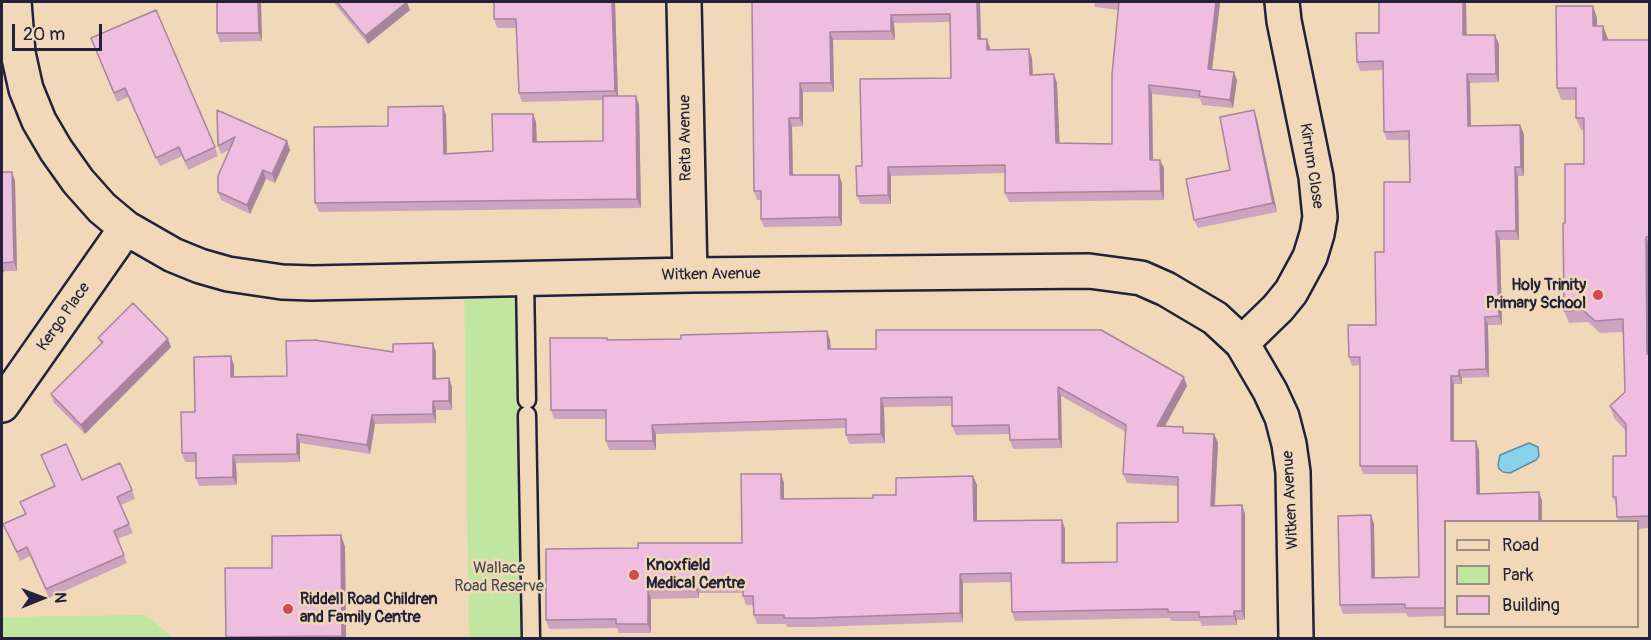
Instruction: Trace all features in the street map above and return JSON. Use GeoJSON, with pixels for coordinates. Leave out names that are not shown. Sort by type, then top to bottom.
{"type":"FeatureCollection","features":[{"type":"Feature","properties":{"kind":"street","name":"Witken Avenue"},"geometry":{"type":"LineString","coordinates":[[14,2],[18,53],[26,89],[39,121],[78,181],[102,208],[126,228],[173,255],[200,266],[251,279],[312,282],[1089,271],[1141,278],[1176,294],[1215,318],[1242,343],[1270,391],[1282,417],[1293,472],[1296,639]]}},
{"type":"Feature","properties":{"kind":"street","name":"Reita Avenue"},"geometry":{"type":"LineString","coordinates":[[684,2],[690,275]]}},
{"type":"Feature","properties":{"kind":"street","name":"Kirrum Close"},"geometry":{"type":"LineString","coordinates":[[1242,343],[1291,292],[1310,257],[1320,217],[1316,177],[1282,2]]}},
{"type":"Feature","properties":{"kind":"street","name":"Kergo Place"},"geometry":{"type":"LineString","coordinates":[[2,405],[126,228]]}},
{"type":"Feature","properties":{"kind":"lane"},"geometry":{"type":"LineString","coordinates":[[525,278],[531,639]]}},
{"type":"Feature","properties":{"kind":"green space","name":"Wallace Road Reserve"},"geometry":{"type":"Polygon","coordinates":[[[525,278],[531,638],[469,638],[464,280],[525,278]]]}},
{"type":"Feature","properties":{"kind":"green space"},"geometry":{"type":"Polygon","coordinates":[[[146,615],[173,638],[2,638],[2,617],[146,615]]]}},
{"type":"Feature","properties":{"kind":"water"},"geometry":{"type":"Polygon","coordinates":[[[1529,443],[1538,447],[1539,456],[1536,460],[1510,473],[1499,469],[1500,455],[1529,443]]]}},
{"type":"Feature","properties":{"kind":"building"},"geometry":{"type":"Polygon","coordinates":[[[217,2],[258,2],[259,33],[217,33],[217,2]]]}},
{"type":"Feature","properties":{"kind":"building"},"geometry":{"type":"Polygon","coordinates":[[[337,2],[407,2],[365,36],[337,2]]]}},
{"type":"Feature","properties":{"kind":"building"},"geometry":{"type":"Polygon","coordinates":[[[494,2],[612,2],[615,91],[519,93],[516,19],[494,19],[494,2]]]}},
{"type":"Feature","properties":{"kind":"building"},"geometry":{"type":"Polygon","coordinates":[[[752,2],[977,2],[978,39],[987,39],[987,50],[1029,49],[1030,75],[1054,74],[1056,143],[1112,144],[1112,74],[1119,2],[1216,2],[1208,69],[1234,72],[1230,100],[1199,96],[1200,91],[1149,85],[1150,160],[1160,160],[1161,191],[1005,193],[1005,165],[888,167],[888,195],[857,196],[856,166],[862,166],[860,79],[951,78],[950,14],[891,15],[891,31],[830,32],[831,83],[800,83],[800,118],[789,118],[790,175],[839,175],[839,217],[761,219],[761,191],[754,191],[752,2]]]}},
{"type":"Feature","properties":{"kind":"building"},"geometry":{"type":"Polygon","coordinates":[[[1379,2],[1463,2],[1463,35],[1495,35],[1496,74],[1467,74],[1468,126],[1520,125],[1521,167],[1515,167],[1516,231],[1496,231],[1499,316],[1485,317],[1486,369],[1459,370],[1459,376],[1451,376],[1451,441],[1476,441],[1477,494],[1539,492],[1539,520],[1444,520],[1444,608],[1405,608],[1405,604],[1340,605],[1338,516],[1371,515],[1372,578],[1419,577],[1417,466],[1360,466],[1360,357],[1349,357],[1348,325],[1376,325],[1375,252],[1384,252],[1384,182],[1410,182],[1409,131],[1384,132],[1383,61],[1357,62],[1356,33],[1379,33],[1379,2]]]}},
{"type":"Feature","properties":{"kind":"building"},"geometry":{"type":"Polygon","coordinates":[[[1556,6],[1593,6],[1593,26],[1603,26],[1603,40],[1650,40],[1650,237],[1646,237],[1647,354],[1650,354],[1650,516],[1617,517],[1616,497],[1613,497],[1613,456],[1626,456],[1626,424],[1610,406],[1625,392],[1623,319],[1595,321],[1583,310],[1564,311],[1565,164],[1584,164],[1584,118],[1576,118],[1576,88],[1557,88],[1556,6]]]}},
{"type":"Feature","properties":{"kind":"building"},"geometry":{"type":"Polygon","coordinates":[[[156,10],[215,147],[185,161],[179,147],[156,158],[125,88],[114,93],[91,38],[156,10]]]}},
{"type":"Feature","properties":{"kind":"building"},"geometry":{"type":"Polygon","coordinates":[[[603,96],[636,96],[637,199],[315,203],[314,127],[388,126],[388,107],[443,106],[444,154],[493,151],[492,114],[533,114],[533,142],[603,141],[603,96]]]}},
{"type":"Feature","properties":{"kind":"building"},"geometry":{"type":"Polygon","coordinates":[[[217,110],[287,141],[272,174],[263,170],[247,205],[218,192],[218,176],[235,137],[218,146],[217,110]]]}},
{"type":"Feature","properties":{"kind":"building"},"geometry":{"type":"Polygon","coordinates":[[[1254,110],[1273,203],[1194,220],[1186,179],[1230,170],[1220,117],[1254,110]]]}},
{"type":"Feature","properties":{"kind":"building"},"geometry":{"type":"Polygon","coordinates":[[[2,172],[12,172],[14,262],[2,263],[2,172]]]}},
{"type":"Feature","properties":{"kind":"building"},"geometry":{"type":"Polygon","coordinates":[[[133,303],[168,339],[81,425],[51,394],[103,342],[98,338],[133,303]]]}},
{"type":"Feature","properties":{"kind":"building"},"geometry":{"type":"Polygon","coordinates":[[[876,330],[1101,330],[1184,377],[1157,426],[1183,427],[1183,433],[1214,434],[1211,506],[1242,505],[1242,611],[1234,611],[1234,616],[1199,617],[1199,612],[1168,612],[1168,609],[1012,612],[1011,573],[960,574],[960,613],[813,618],[754,615],[753,596],[743,596],[743,584],[696,584],[696,589],[648,590],[648,624],[616,624],[616,619],[546,620],[546,549],[638,548],[638,543],[742,543],[741,474],[781,474],[781,499],[873,498],[873,495],[896,495],[896,478],[973,476],[974,521],[1062,520],[1062,563],[1117,562],[1117,523],[1178,522],[1178,477],[1123,474],[1126,425],[1058,387],[1059,439],[1010,440],[1009,425],[952,426],[952,397],[881,398],[881,434],[846,435],[846,419],[652,425],[653,441],[606,441],[606,410],[551,410],[550,338],[681,339],[681,335],[827,331],[828,349],[876,349],[876,330]]]}},
{"type":"Feature","properties":{"kind":"building"},"geometry":{"type":"Polygon","coordinates":[[[315,340],[393,352],[393,344],[433,343],[433,379],[449,378],[449,401],[433,401],[433,414],[372,415],[367,445],[297,434],[297,454],[233,455],[233,477],[196,478],[196,453],[182,453],[181,412],[195,412],[194,357],[231,356],[231,377],[287,376],[286,341],[315,340]]]}},
{"type":"Feature","properties":{"kind":"building"},"geometry":{"type":"Polygon","coordinates":[[[66,444],[82,480],[120,463],[132,490],[117,497],[129,524],[114,531],[124,555],[46,589],[27,547],[17,552],[3,524],[26,514],[20,502],[55,486],[41,455],[66,444]]]}},
{"type":"Feature","properties":{"kind":"building","name":"Riddell Road Children and Family Centre"},"geometry":{"type":"Polygon","coordinates":[[[341,535],[342,636],[226,637],[225,568],[272,568],[272,536],[341,535]]]}},
{"type":"Feature","properties":{"kind":"place","name":"Holy Trinity Primary School"},"geometry":{"type":"Point","coordinates":[1598,295]}},
{"type":"Feature","properties":{"kind":"place","name":"Knoxfield Medical Centre"},"geometry":{"type":"Point","coordinates":[634,575]}},
{"type":"Feature","properties":{"kind":"place","name":"Riddell Road Children and Family Centre"},"geometry":{"type":"Point","coordinates":[288,609]}}]}
